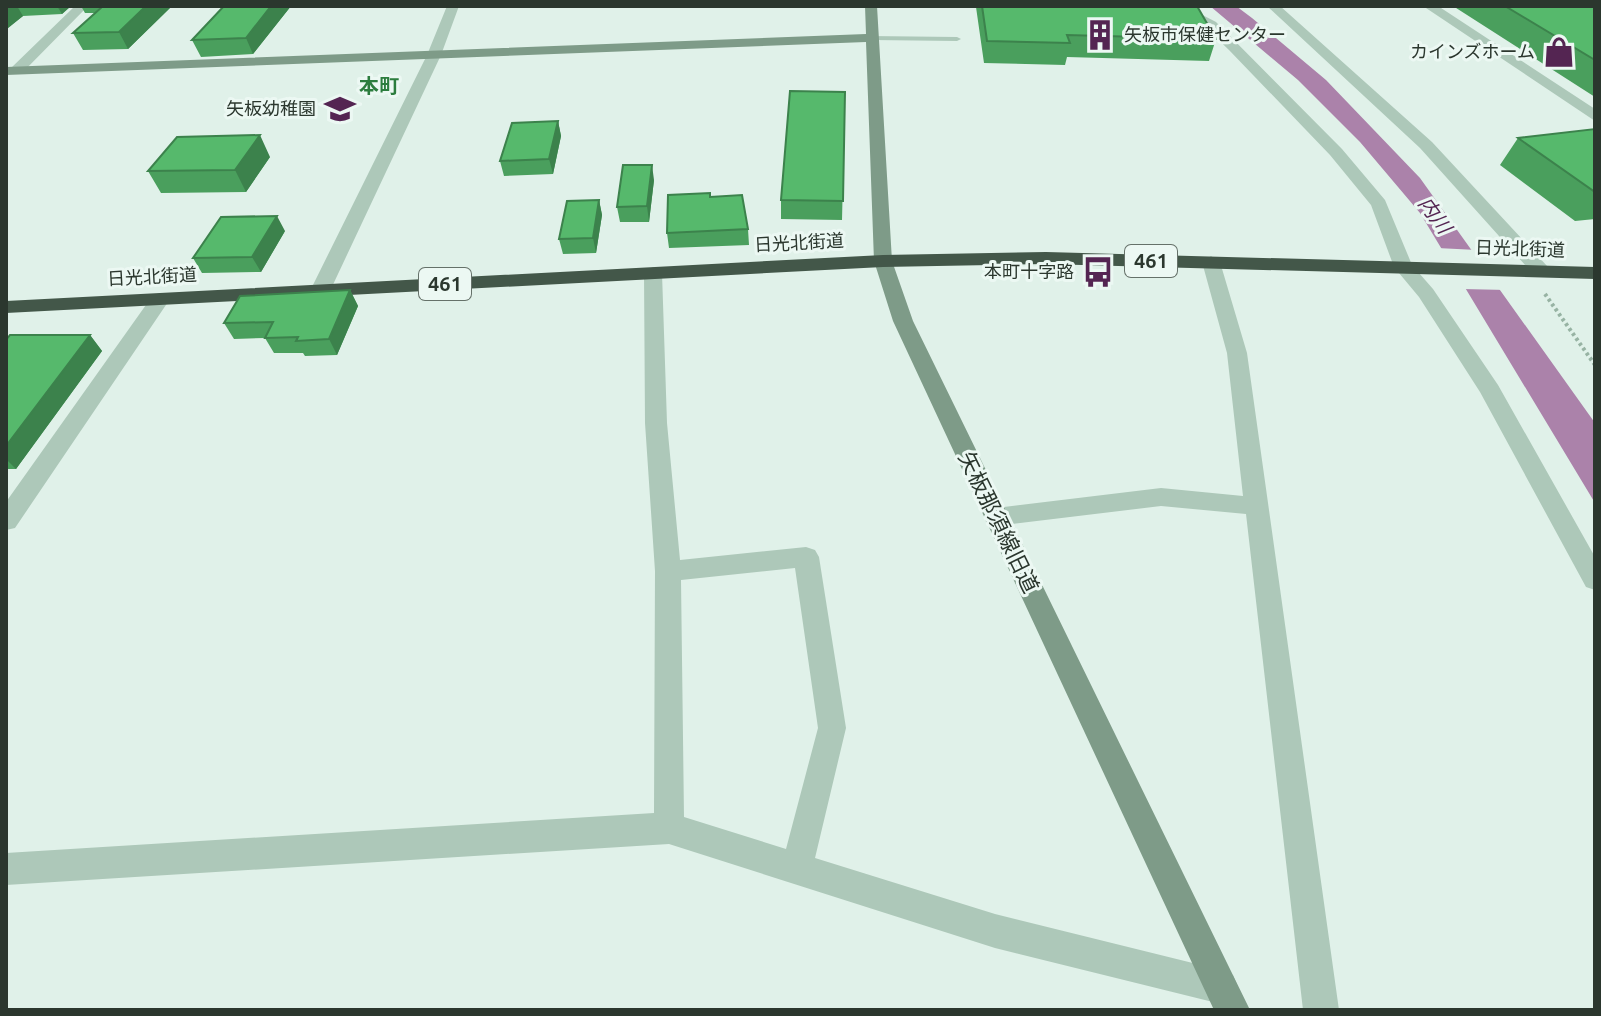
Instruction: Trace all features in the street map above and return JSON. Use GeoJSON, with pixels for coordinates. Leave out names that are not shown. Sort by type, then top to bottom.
{"type":"FeatureCollection","features":[{"type":"Feature","properties":{"kind":"highway","name":"日光北街道"},"geometry":{"type":"LineString","coordinates":[[6,307],[883,261],[1046,258],[1595,273]]}},
{"type":"Feature","properties":{"kind":"street"},"geometry":{"type":"LineString","coordinates":[[11,71],[82,6]]}},
{"type":"Feature","properties":{"kind":"street"},"geometry":{"type":"LineString","coordinates":[[320,291],[434,55],[453,6]]}},
{"type":"Feature","properties":{"kind":"street","name":"矢板那須線旧道"},"geometry":{"type":"LineString","coordinates":[[871,6],[883,261],[903,321],[1227,999]]}},
{"type":"Feature","properties":{"kind":"street"},"geometry":{"type":"LineString","coordinates":[[1176,6],[1211,25],[1336,152],[1379,204],[1411,268],[1490,390],[1595,580]]}},
{"type":"Feature","properties":{"kind":"street"},"geometry":{"type":"LineString","coordinates":[[1273,6],[1426,145],[1528,271]]}},
{"type":"Feature","properties":{"kind":"street"},"geometry":{"type":"LineString","coordinates":[[1429,6],[1595,116]]}},
{"type":"Feature","properties":{"kind":"street"},"geometry":{"type":"LineString","coordinates":[[11,71],[872,38]]}},
{"type":"Feature","properties":{"kind":"street"},"geometry":{"type":"LineString","coordinates":[[1211,262],[1237,353],[1321,1010]]}},
{"type":"Feature","properties":{"kind":"street"},"geometry":{"type":"LineString","coordinates":[[653,273],[656,423],[668,571],[669,828]]}},
{"type":"Feature","properties":{"kind":"street"},"geometry":{"type":"LineString","coordinates":[[6,521],[160,299]]}},
{"type":"Feature","properties":{"kind":"street"},"geometry":{"type":"LineString","coordinates":[[996,517],[1161,497],[1258,506]]}},
{"type":"Feature","properties":{"kind":"street"},"geometry":{"type":"LineString","coordinates":[[668,571],[806,557],[832,728],[797,866]]}},
{"type":"Feature","properties":{"kind":"street"},"geometry":{"type":"LineString","coordinates":[[6,869],[669,828],[995,931],[1227,999]]}},
{"type":"Feature","properties":{"kind":"lane"},"geometry":{"type":"LineString","coordinates":[[872,38],[957,39]]}},
{"type":"Feature","properties":{"kind":"path"},"geometry":{"type":"LineString","coordinates":[[1528,271],[1595,365]]}},
{"type":"Feature","properties":{"kind":"water","name":"内川"},"geometry":{"type":"Polygon","coordinates":[[[1210,6],[1236,6],[1252,18],[1326,80],[1420,178],[1595,423],[1595,503],[1420,213],[1360,142],[1298,80],[1210,6]]]}},
{"type":"Feature","properties":{"kind":"pier"},"geometry":{"type":"Polygon","coordinates":[[[1437,248],[1477,250],[1507,290],[1462,289],[1437,248]]]}},
{"type":"Feature","properties":{"kind":"building"},"geometry":{"type":"Polygon","coordinates":[[[103,6],[146,6],[119,32],[73,33],[103,6]]]}},
{"type":"Feature","properties":{"kind":"building"},"geometry":{"type":"Polygon","coordinates":[[[224,6],[271,6],[246,38],[192,40],[224,6]]]}},
{"type":"Feature","properties":{"kind":"building"},"geometry":{"type":"Polygon","coordinates":[[[982,6],[1197,6],[1216,39],[1067,35],[1070,43],[987,41],[982,6]]]}},
{"type":"Feature","properties":{"kind":"building"},"geometry":{"type":"Polygon","coordinates":[[[1505,6],[1595,6],[1595,60],[1505,6]]]}},
{"type":"Feature","properties":{"kind":"building"},"geometry":{"type":"Polygon","coordinates":[[[790,91],[845,92],[843,201],[781,200],[790,91]]]}},
{"type":"Feature","properties":{"kind":"building"},"geometry":{"type":"Polygon","coordinates":[[[558,121],[549,159],[500,161],[512,123],[558,121]]]}},
{"type":"Feature","properties":{"kind":"building"},"geometry":{"type":"Polygon","coordinates":[[[1595,129],[1595,192],[1518,138],[1595,129]]]}},
{"type":"Feature","properties":{"kind":"building"},"geometry":{"type":"Polygon","coordinates":[[[260,135],[235,170],[148,171],[177,137],[260,135]]]}},
{"type":"Feature","properties":{"kind":"building"},"geometry":{"type":"Polygon","coordinates":[[[623,165],[652,165],[647,206],[617,207],[623,165]]]}},
{"type":"Feature","properties":{"kind":"building"},"geometry":{"type":"Polygon","coordinates":[[[710,193],[710,197],[742,195],[748,229],[667,233],[668,195],[710,193]]]}},
{"type":"Feature","properties":{"kind":"building"},"geometry":{"type":"Polygon","coordinates":[[[599,200],[593,238],[559,239],[567,201],[599,200]]]}},
{"type":"Feature","properties":{"kind":"building"},"geometry":{"type":"Polygon","coordinates":[[[277,216],[252,257],[193,258],[221,217],[277,216]]]}},
{"type":"Feature","properties":{"kind":"building"},"geometry":{"type":"Polygon","coordinates":[[[350,290],[329,339],[296,341],[298,337],[265,338],[273,322],[224,323],[240,296],[350,290]]]}},
{"type":"Feature","properties":{"kind":"building"},"geometry":{"type":"Polygon","coordinates":[[[10,335],[90,335],[6,446],[6,340],[10,335]]]}},
{"type":"Feature","properties":{"kind":"place","name":"矢板市保健センター"},"geometry":{"type":"Point","coordinates":[1100,35]}},
{"type":"Feature","properties":{"kind":"place","name":"カインズホーム"},"geometry":{"type":"Point","coordinates":[1559,52]}},
{"type":"Feature","properties":{"kind":"place","name":"矢板幼稚園"},"geometry":{"type":"Point","coordinates":[340,109]}},
{"type":"Feature","properties":{"kind":"place","name":"本町十字路"},"geometry":{"type":"Point","coordinates":[1098,272]}},
{"type":"Feature","properties":{"kind":"district","name":"本町"},"geometry":{"type":"Point","coordinates":[379,86]}}]}
